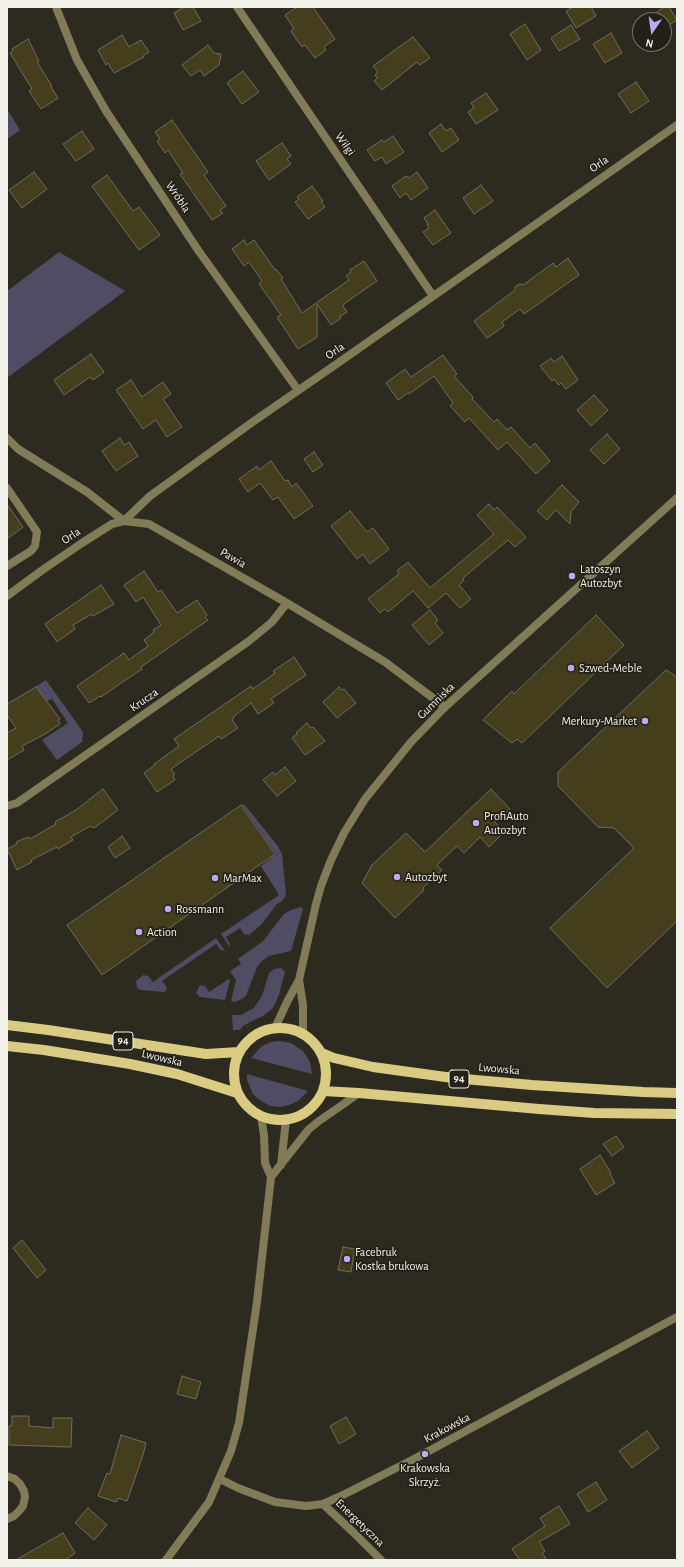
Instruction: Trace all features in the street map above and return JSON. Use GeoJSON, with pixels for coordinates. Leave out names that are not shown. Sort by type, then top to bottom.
{"type":"FeatureCollection","features":[{"type":"Feature","properties":{"kind":"main road","name":"Lwowska"},"geometry":{"type":"LineString","coordinates":[[7,1025],[206,1054],[218,1055],[239,1052]]}},
{"type":"Feature","properties":{"kind":"main road","name":"94"},"geometry":{"type":"LineString","coordinates":[[237,1093],[234,1083],[234,1068],[239,1052],[250,1038],[258,1033],[275,1028],[289,1029],[303,1034],[313,1042],[322,1053]]}},
{"type":"Feature","properties":{"kind":"main road","name":"Lwowska"},"geometry":{"type":"LineString","coordinates":[[7,1046],[44,1050],[130,1064],[176,1074],[237,1093]]}},
{"type":"Feature","properties":{"kind":"main road","name":"Lwowska"},"geometry":{"type":"LineString","coordinates":[[322,1053],[334,1058],[373,1067],[453,1078],[532,1085],[677,1093]]}},
{"type":"Feature","properties":{"kind":"main road"},"geometry":{"type":"LineString","coordinates":[[237,1093],[246,1105],[260,1116],[277,1120],[294,1118],[308,1110],[317,1102],[323,1091],[326,1075],[322,1053]]}},
{"type":"Feature","properties":{"kind":"main road","name":"94"},"geometry":{"type":"LineString","coordinates":[[323,1091],[539,1110],[594,1113],[677,1114]]}},
{"type":"Feature","properties":{"kind":"street","name":"Wróbla"},"geometry":{"type":"LineString","coordinates":[[56,7],[77,60],[106,111],[198,250],[298,390]]}},
{"type":"Feature","properties":{"kind":"street","name":"Wilgi"},"geometry":{"type":"LineString","coordinates":[[237,7],[433,296]]}},
{"type":"Feature","properties":{"kind":"street","name":"Orla"},"geometry":{"type":"LineString","coordinates":[[7,596],[82,543],[112,524],[124,520],[150,496],[298,390],[677,125]]}},
{"type":"Feature","properties":{"kind":"street","name":"Pawia"},"geometry":{"type":"LineString","coordinates":[[7,438],[18,449],[87,492],[124,520],[149,524],[287,603],[385,662],[446,707]]}},
{"type":"Feature","properties":{"kind":"street"},"geometry":{"type":"LineString","coordinates":[[7,488],[37,532],[35,546],[7,566]]}},
{"type":"Feature","properties":{"kind":"street","name":"Gumniska"},"geometry":{"type":"LineString","coordinates":[[299,980],[321,886],[344,833],[365,799],[411,742],[446,707],[677,498]]}},
{"type":"Feature","properties":{"kind":"street","name":"Krucza"},"geometry":{"type":"LineString","coordinates":[[7,806],[17,803],[249,641],[272,622],[287,603]]}},
{"type":"Feature","properties":{"kind":"street"},"geometry":{"type":"LineString","coordinates":[[275,1028],[299,980]]}},
{"type":"Feature","properties":{"kind":"street"},"geometry":{"type":"LineString","coordinates":[[299,980],[303,1005],[303,1034]]}},
{"type":"Feature","properties":{"kind":"street"},"geometry":{"type":"LineString","coordinates":[[271,1177],[309,1130],[319,1120],[345,1104],[359,1093]]}},
{"type":"Feature","properties":{"kind":"street"},"geometry":{"type":"LineString","coordinates":[[166,1560],[209,1502],[220,1479],[238,1423],[265,1246],[271,1177],[265,1163],[264,1135],[260,1116]]}},
{"type":"Feature","properties":{"kind":"street"},"geometry":{"type":"LineString","coordinates":[[280,1165],[286,1120]]}},
{"type":"Feature","properties":{"kind":"street","name":"Krakowska"},"geometry":{"type":"LineString","coordinates":[[220,1479],[238,1488],[275,1502],[306,1506],[323,1504],[414,1459],[677,1317]]}},
{"type":"Feature","properties":{"kind":"street"},"geometry":{"type":"LineString","coordinates":[[7,1476],[15,1479],[20,1484],[24,1491],[25,1497],[19,1511],[14,1516],[7,1519]]}},
{"type":"Feature","properties":{"kind":"street","name":"Energetyczna"},"geometry":{"type":"LineString","coordinates":[[323,1504],[381,1560]]}},
{"type":"Feature","properties":{"kind":"shaded area"},"geometry":{"type":"Polygon","coordinates":[[[7,109],[20,130],[7,139],[7,109]]]}},
{"type":"Feature","properties":{"kind":"shaded area"},"geometry":{"type":"Polygon","coordinates":[[[59,252],[125,291],[7,378],[7,291],[59,252]]]}},
{"type":"Feature","properties":{"kind":"shaded area"},"geometry":{"type":"Polygon","coordinates":[[[46,680],[83,732],[82,742],[57,760],[42,740],[68,723],[52,699],[39,704],[31,690],[46,680]]]}},
{"type":"Feature","properties":{"kind":"shaded area"},"geometry":{"type":"Polygon","coordinates":[[[244,804],[277,845],[282,854],[286,895],[283,900],[276,905],[261,925],[249,935],[244,934],[240,928],[226,937],[230,947],[221,934],[279,895],[261,866],[276,854],[242,805],[244,804]]]}},
{"type":"Feature","properties":{"kind":"shaded area"},"geometry":{"type":"Polygon","coordinates":[[[301,907],[303,909],[291,951],[269,956],[262,961],[257,967],[246,996],[234,1002],[231,1001],[236,980],[230,971],[241,964],[238,959],[263,941],[284,914],[301,907]]]}},
{"type":"Feature","properties":{"kind":"shaded area"},"geometry":{"type":"Polygon","coordinates":[[[216,938],[225,951],[221,950],[216,944],[162,981],[167,988],[165,992],[140,990],[137,988],[136,981],[143,975],[148,976],[153,982],[216,938]]]}},
{"type":"Feature","properties":{"kind":"shaded area"},"geometry":{"type":"Polygon","coordinates":[[[281,968],[285,972],[279,995],[273,1008],[263,1016],[243,1026],[240,1030],[233,1030],[232,1015],[241,1015],[254,1008],[262,996],[269,973],[274,969],[281,968]]]}},
{"type":"Feature","properties":{"kind":"shaded area"},"geometry":{"type":"Polygon","coordinates":[[[229,979],[225,1000],[200,997],[196,993],[200,985],[205,986],[209,992],[229,979]]]}},
{"type":"Feature","properties":{"kind":"shaded area"},"geometry":{"type":"Polygon","coordinates":[[[280,1041],[291,1043],[303,1051],[310,1062],[312,1074],[251,1058],[262,1046],[271,1042],[280,1041]]]}},
{"type":"Feature","properties":{"kind":"shaded area"},"geometry":{"type":"Polygon","coordinates":[[[247,1074],[308,1091],[298,1101],[289,1105],[280,1107],[270,1106],[253,1094],[247,1080],[247,1074]]]}},
{"type":"Feature","properties":{"kind":"building"},"geometry":{"type":"Polygon","coordinates":[[[184,7],[193,7],[201,21],[183,30],[174,13],[184,7]]]}},
{"type":"Feature","properties":{"kind":"building"},"geometry":{"type":"Polygon","coordinates":[[[297,7],[313,7],[335,39],[324,47],[326,50],[315,58],[305,45],[302,47],[296,39],[291,31],[294,29],[285,15],[297,7]]]}},
{"type":"Feature","properties":{"kind":"building"},"geometry":{"type":"Polygon","coordinates":[[[573,7],[591,7],[596,16],[576,28],[566,11],[573,7]]]}},
{"type":"Feature","properties":{"kind":"building"},"geometry":{"type":"Polygon","coordinates":[[[664,7],[669,7],[677,20],[672,23],[672,12],[657,12],[664,7]]]}},
{"type":"Feature","properties":{"kind":"building"},"geometry":{"type":"Polygon","coordinates":[[[525,24],[541,50],[527,60],[510,34],[525,24]]]}},
{"type":"Feature","properties":{"kind":"building"},"geometry":{"type":"Polygon","coordinates":[[[571,25],[580,39],[559,51],[551,38],[571,25]]]}},
{"type":"Feature","properties":{"kind":"building"},"geometry":{"type":"Polygon","coordinates":[[[611,33],[622,53],[605,63],[593,44],[611,33]]]}},
{"type":"Feature","properties":{"kind":"building"},"geometry":{"type":"Polygon","coordinates":[[[122,35],[129,47],[141,40],[149,52],[143,56],[144,57],[114,73],[108,63],[106,65],[98,50],[122,35]]]}},
{"type":"Feature","properties":{"kind":"building"},"geometry":{"type":"Polygon","coordinates":[[[413,37],[430,58],[420,65],[417,62],[382,90],[374,81],[377,78],[375,75],[378,72],[373,66],[413,37]]]}},
{"type":"Feature","properties":{"kind":"building"},"geometry":{"type":"Polygon","coordinates":[[[28,39],[39,61],[37,62],[58,98],[41,109],[29,91],[32,89],[10,53],[13,51],[12,49],[28,39]]]}},
{"type":"Feature","properties":{"kind":"building"},"geometry":{"type":"Polygon","coordinates":[[[208,45],[214,53],[221,54],[219,65],[204,76],[200,70],[191,76],[182,65],[208,45]]]}},
{"type":"Feature","properties":{"kind":"building"},"geometry":{"type":"Polygon","coordinates":[[[243,71],[259,92],[242,104],[227,83],[243,71]]]}},
{"type":"Feature","properties":{"kind":"building"},"geometry":{"type":"Polygon","coordinates":[[[636,82],[649,101],[631,113],[618,94],[636,82]]]}},
{"type":"Feature","properties":{"kind":"building"},"geometry":{"type":"Polygon","coordinates":[[[486,93],[498,110],[476,124],[468,112],[474,108],[471,103],[486,93]]]}},
{"type":"Feature","properties":{"kind":"building"},"geometry":{"type":"Polygon","coordinates":[[[172,120],[208,172],[204,175],[226,206],[220,210],[223,213],[212,220],[180,174],[183,173],[168,150],[165,153],[157,141],[160,139],[155,132],[172,120]]]}},
{"type":"Feature","properties":{"kind":"building"},"geometry":{"type":"Polygon","coordinates":[[[441,124],[446,131],[451,128],[459,140],[442,152],[429,133],[441,124]]]}},
{"type":"Feature","properties":{"kind":"building"},"geometry":{"type":"Polygon","coordinates":[[[82,131],[94,149],[76,161],[63,144],[82,131]]]}},
{"type":"Feature","properties":{"kind":"building"},"geometry":{"type":"Polygon","coordinates":[[[393,136],[404,152],[386,164],[382,157],[375,161],[367,150],[382,140],[384,142],[393,136]]]}},
{"type":"Feature","properties":{"kind":"building"},"geometry":{"type":"Polygon","coordinates":[[[282,143],[291,156],[287,159],[291,164],[269,180],[256,161],[282,143]]]}},
{"type":"Feature","properties":{"kind":"building"},"geometry":{"type":"Polygon","coordinates":[[[34,172],[47,189],[22,208],[9,190],[34,172]]]}},
{"type":"Feature","properties":{"kind":"building"},"geometry":{"type":"Polygon","coordinates":[[[417,172],[428,188],[411,200],[406,193],[400,198],[392,186],[406,176],[409,178],[417,172]]]}},
{"type":"Feature","properties":{"kind":"building"},"geometry":{"type":"Polygon","coordinates":[[[107,175],[133,211],[139,207],[160,235],[139,250],[92,186],[107,175]]]}},
{"type":"Feature","properties":{"kind":"building"},"geometry":{"type":"Polygon","coordinates":[[[481,185],[493,201],[474,214],[463,198],[481,185]]]}},
{"type":"Feature","properties":{"kind":"building"},"geometry":{"type":"Polygon","coordinates":[[[312,186],[323,201],[321,202],[325,207],[308,219],[295,202],[299,199],[297,197],[312,186]]]}},
{"type":"Feature","properties":{"kind":"building"},"geometry":{"type":"Polygon","coordinates":[[[435,210],[451,233],[433,245],[423,232],[429,228],[424,218],[435,210]]]}},
{"type":"Feature","properties":{"kind":"building"},"geometry":{"type":"Polygon","coordinates":[[[244,240],[247,245],[254,240],[275,270],[276,269],[283,278],[281,279],[302,313],[349,280],[346,276],[351,272],[350,270],[364,261],[377,281],[345,303],[343,306],[347,312],[340,316],[341,318],[331,325],[317,304],[317,337],[298,349],[277,317],[281,315],[259,284],[262,281],[249,262],[244,266],[232,249],[244,240]]]}},
{"type":"Feature","properties":{"kind":"building"},"geometry":{"type":"Polygon","coordinates":[[[568,258],[579,275],[524,314],[520,309],[502,322],[504,326],[487,338],[474,321],[515,290],[515,287],[520,284],[523,285],[553,263],[556,267],[568,258]]]}},
{"type":"Feature","properties":{"kind":"building"},"geometry":{"type":"Polygon","coordinates":[[[91,354],[104,372],[93,380],[90,377],[64,395],[54,380],[91,354]]]}},
{"type":"Feature","properties":{"kind":"building"},"geometry":{"type":"Polygon","coordinates":[[[443,355],[457,374],[454,376],[473,397],[472,399],[494,422],[497,419],[507,430],[511,427],[530,448],[535,443],[550,461],[536,474],[507,442],[498,450],[469,418],[465,422],[450,406],[453,403],[434,376],[398,400],[386,383],[405,369],[411,377],[443,355]]]}},
{"type":"Feature","properties":{"kind":"building"},"geometry":{"type":"Polygon","coordinates":[[[562,356],[578,380],[566,389],[561,383],[559,385],[554,379],[552,381],[540,366],[551,358],[554,362],[562,356]]]}},
{"type":"Feature","properties":{"kind":"building"},"geometry":{"type":"Polygon","coordinates":[[[131,380],[142,397],[163,382],[171,394],[163,399],[182,427],[167,437],[156,420],[143,429],[116,390],[131,380]]]}},
{"type":"Feature","properties":{"kind":"building"},"geometry":{"type":"Polygon","coordinates":[[[594,395],[608,410],[591,426],[577,410],[594,395]]]}},
{"type":"Feature","properties":{"kind":"building"},"geometry":{"type":"Polygon","coordinates":[[[607,434],[620,449],[604,464],[590,450],[607,434]]]}},
{"type":"Feature","properties":{"kind":"building"},"geometry":{"type":"Polygon","coordinates":[[[120,438],[124,445],[129,442],[138,456],[116,471],[102,451],[120,438]]]}},
{"type":"Feature","properties":{"kind":"building"},"geometry":{"type":"Polygon","coordinates":[[[314,452],[323,465],[313,472],[304,459],[314,452]]]}},
{"type":"Feature","properties":{"kind":"building"},"geometry":{"type":"Polygon","coordinates":[[[271,461],[285,481],[288,480],[292,487],[296,483],[313,506],[294,519],[278,497],[273,500],[260,483],[248,492],[239,479],[257,466],[259,470],[271,461]]]}},
{"type":"Feature","properties":{"kind":"building"},"geometry":{"type":"Polygon","coordinates":[[[562,485],[579,502],[571,512],[570,524],[556,510],[547,520],[537,511],[562,485]]]}},
{"type":"Feature","properties":{"kind":"building"},"geometry":{"type":"Polygon","coordinates":[[[7,504],[23,527],[7,539],[7,504]]]}},
{"type":"Feature","properties":{"kind":"building"},"geometry":{"type":"Polygon","coordinates":[[[489,504],[494,510],[497,507],[526,537],[515,547],[508,540],[463,578],[464,580],[459,585],[471,599],[460,608],[446,593],[428,608],[413,591],[388,612],[385,609],[380,613],[368,599],[399,574],[397,571],[408,562],[430,588],[494,534],[477,515],[489,504]]]}},
{"type":"Feature","properties":{"kind":"building"},"geometry":{"type":"Polygon","coordinates":[[[350,511],[367,532],[373,528],[389,549],[370,564],[363,554],[357,559],[331,526],[350,511]]]}},
{"type":"Feature","properties":{"kind":"building"},"geometry":{"type":"Polygon","coordinates":[[[144,571],[158,592],[161,590],[177,613],[197,600],[207,615],[205,617],[208,620],[141,667],[142,669],[101,697],[100,696],[89,703],[77,686],[124,653],[129,660],[148,646],[144,640],[154,632],[153,630],[161,625],[143,597],[136,602],[124,585],[144,571]]]}},
{"type":"Feature","properties":{"kind":"building"},"geometry":{"type":"Polygon","coordinates":[[[101,585],[114,604],[73,625],[75,629],[57,642],[45,624],[101,585]]]}},
{"type":"Feature","properties":{"kind":"building"},"geometry":{"type":"Polygon","coordinates":[[[430,610],[438,620],[435,623],[443,633],[429,645],[412,625],[430,610]]]}},
{"type":"Feature","properties":{"kind":"building","name":"Szwed-Meble"},"geometry":{"type":"Polygon","coordinates":[[[596,615],[624,645],[522,743],[517,739],[512,743],[483,720],[512,691],[514,694],[596,615]]]}},
{"type":"Feature","properties":{"kind":"building"},"geometry":{"type":"Polygon","coordinates":[[[294,657],[306,675],[271,699],[274,703],[258,714],[251,703],[233,717],[234,718],[232,720],[238,728],[221,739],[219,736],[171,769],[175,774],[173,776],[175,780],[157,792],[144,773],[179,746],[174,739],[251,686],[253,689],[275,673],[273,671],[294,657]]]}},
{"type":"Feature","properties":{"kind":"building"},"geometry":{"type":"Polygon","coordinates":[[[666,670],[677,677],[677,921],[607,988],[550,928],[634,848],[614,828],[598,827],[558,786],[558,772],[666,670]]]}},
{"type":"Feature","properties":{"kind":"building"},"geometry":{"type":"Polygon","coordinates":[[[36,687],[60,719],[58,720],[60,724],[22,746],[24,750],[7,760],[7,733],[16,728],[7,715],[7,704],[36,687]]]}},
{"type":"Feature","properties":{"kind":"building"},"geometry":{"type":"Polygon","coordinates":[[[339,687],[342,690],[344,689],[356,703],[337,718],[323,702],[339,687]]]}},
{"type":"Feature","properties":{"kind":"building"},"geometry":{"type":"Polygon","coordinates":[[[307,723],[311,728],[313,727],[325,741],[305,755],[292,738],[307,723]]]}},
{"type":"Feature","properties":{"kind":"building"},"geometry":{"type":"Polygon","coordinates":[[[285,767],[296,781],[277,796],[263,780],[273,772],[275,775],[285,767]]]}},
{"type":"Feature","properties":{"kind":"building"},"geometry":{"type":"Polygon","coordinates":[[[103,789],[118,810],[94,828],[90,826],[71,837],[73,840],[58,849],[57,847],[31,860],[32,862],[17,870],[7,849],[17,844],[16,842],[28,837],[30,839],[56,824],[55,822],[76,810],[103,789]]]}},
{"type":"Feature","properties":{"kind":"building"},"geometry":{"type":"Polygon","coordinates":[[[491,789],[510,809],[495,822],[504,832],[489,847],[480,837],[464,853],[457,846],[437,865],[442,870],[395,918],[362,883],[372,865],[406,833],[425,852],[491,789]]]}},
{"type":"Feature","properties":{"kind":"building"},"geometry":{"type":"Polygon","coordinates":[[[241,805],[275,854],[102,975],[67,925],[241,805]]]}},
{"type":"Feature","properties":{"kind":"building"},"geometry":{"type":"Polygon","coordinates":[[[122,836],[130,848],[115,858],[108,847],[122,836]]]}},
{"type":"Feature","properties":{"kind":"building"},"geometry":{"type":"Polygon","coordinates":[[[616,1136],[624,1147],[612,1156],[603,1144],[616,1136]]]}},
{"type":"Feature","properties":{"kind":"building"},"geometry":{"type":"Polygon","coordinates":[[[600,1155],[615,1183],[596,1195],[580,1169],[600,1155]]]}},
{"type":"Feature","properties":{"kind":"building"},"geometry":{"type":"Polygon","coordinates":[[[22,1240],[46,1270],[37,1278],[13,1248],[22,1240]]]}},
{"type":"Feature","properties":{"kind":"building","name":"Facebruk Kostka brukowa"},"geometry":{"type":"Polygon","coordinates":[[[343,1247],[355,1249],[351,1272],[338,1270],[343,1247]]]}},
{"type":"Feature","properties":{"kind":"building"},"geometry":{"type":"Polygon","coordinates":[[[182,1376],[201,1382],[196,1399],[177,1394],[182,1376]]]}},
{"type":"Feature","properties":{"kind":"building"},"geometry":{"type":"Polygon","coordinates":[[[12,1416],[29,1416],[29,1426],[53,1428],[53,1418],[72,1418],[71,1447],[9,1445],[9,1426],[12,1425],[12,1416]]]}},
{"type":"Feature","properties":{"kind":"building"},"geometry":{"type":"Polygon","coordinates":[[[346,1417],[356,1434],[339,1444],[330,1426],[346,1417]]]}},
{"type":"Feature","properties":{"kind":"building"},"geometry":{"type":"Polygon","coordinates":[[[647,1431],[659,1448],[632,1468],[619,1451],[647,1431]]]}},
{"type":"Feature","properties":{"kind":"building"},"geometry":{"type":"Polygon","coordinates":[[[121,1435],[146,1443],[127,1501],[118,1498],[116,1502],[98,1496],[107,1473],[110,1474],[121,1435]]]}},
{"type":"Feature","properties":{"kind":"building"},"geometry":{"type":"Polygon","coordinates":[[[596,1482],[607,1500],[588,1512],[577,1494],[596,1482]]]}},
{"type":"Feature","properties":{"kind":"building"},"geometry":{"type":"Polygon","coordinates":[[[559,1506],[570,1524],[539,1542],[545,1551],[542,1553],[547,1560],[520,1560],[512,1549],[545,1526],[540,1518],[559,1506]]]}},
{"type":"Feature","properties":{"kind":"building"},"geometry":{"type":"Polygon","coordinates":[[[88,1508],[107,1525],[94,1540],[75,1523],[88,1508]]]}},
{"type":"Feature","properties":{"kind":"building"},"geometry":{"type":"Polygon","coordinates":[[[63,1533],[75,1553],[65,1560],[16,1560],[63,1533]]]}},
{"type":"Feature","properties":{"kind":"place","name":"Latoszyn Autozbyt"},"geometry":{"type":"Point","coordinates":[572,576]}},
{"type":"Feature","properties":{"kind":"place","name":"Szwed-Meble"},"geometry":{"type":"Point","coordinates":[571,668]}},
{"type":"Feature","properties":{"kind":"place","name":"Merkury-Market"},"geometry":{"type":"Point","coordinates":[645,721]}},
{"type":"Feature","properties":{"kind":"place","name":"ProfiAuto Autozbyt"},"geometry":{"type":"Point","coordinates":[476,823]}},
{"type":"Feature","properties":{"kind":"place","name":"Autozbyt"},"geometry":{"type":"Point","coordinates":[397,877]}},
{"type":"Feature","properties":{"kind":"place","name":"MarMax"},"geometry":{"type":"Point","coordinates":[215,878]}},
{"type":"Feature","properties":{"kind":"place","name":"Rossmann"},"geometry":{"type":"Point","coordinates":[168,909]}},
{"type":"Feature","properties":{"kind":"place","name":"Action"},"geometry":{"type":"Point","coordinates":[139,932]}},
{"type":"Feature","properties":{"kind":"place","name":"Facebruk Kostka brukowa"},"geometry":{"type":"Point","coordinates":[347,1259]}},
{"type":"Feature","properties":{"kind":"place","name":"Krakowska Skrzyż."},"geometry":{"type":"Point","coordinates":[425,1454]}}]}
